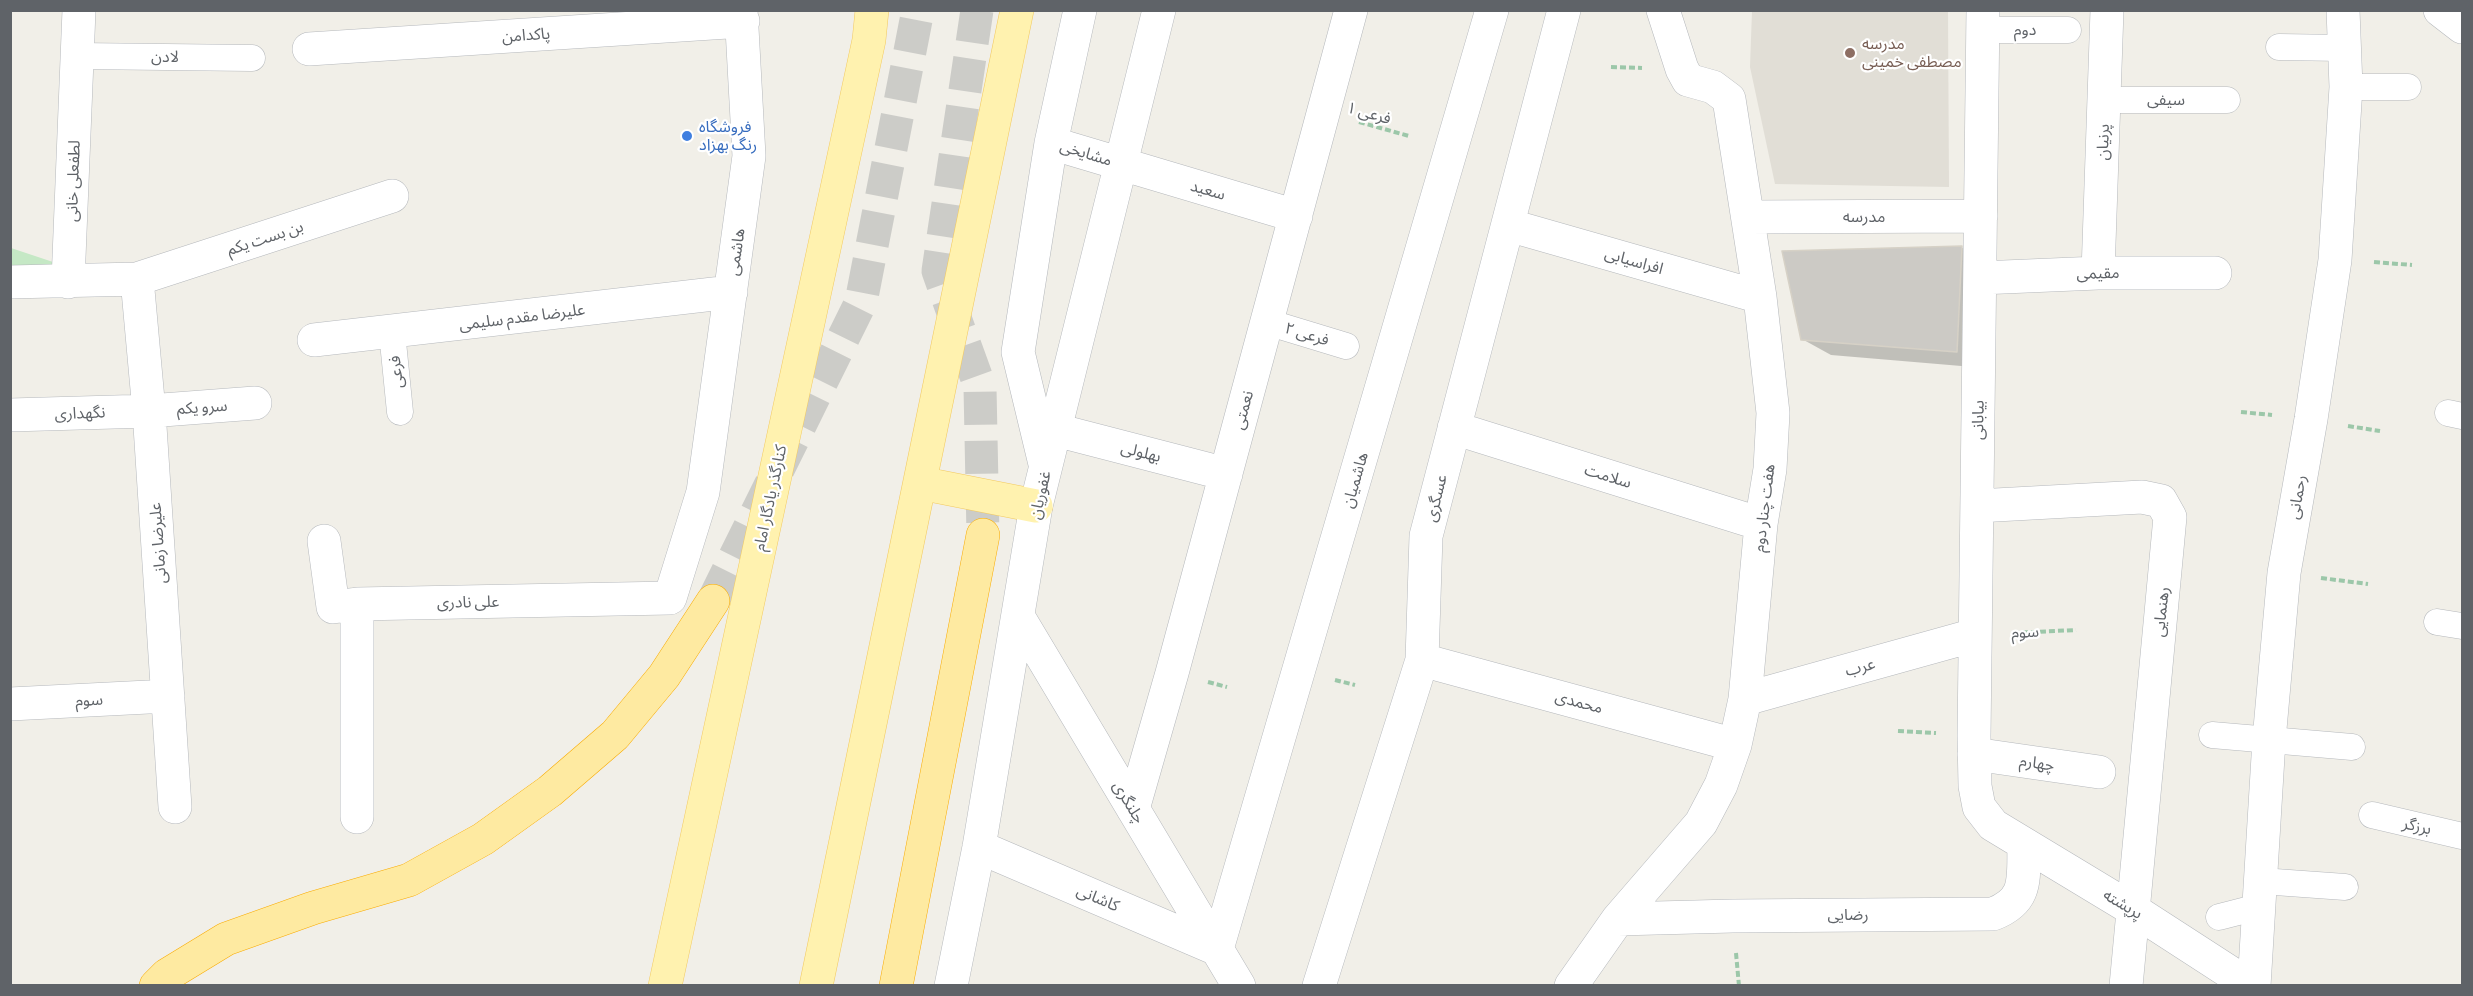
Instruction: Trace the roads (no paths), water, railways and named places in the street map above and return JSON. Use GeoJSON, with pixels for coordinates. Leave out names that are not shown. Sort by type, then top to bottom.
{"type":"FeatureCollection","features":[{"type":"Feature","properties":{"kind":"highway"},"geometry":{"type":"LineString","coordinates":[[896,986],[984,535]]}},
{"type":"Feature","properties":{"kind":"highway"},"geometry":{"type":"LineString","coordinates":[[156,986],[167,975],[226,939],[313,908],[409,880],[483,839],[550,790],[615,735],[664,676],[713,601]]}},
{"type":"Feature","properties":{"kind":"main road","name":"کنارگذر یادگار امام"},"geometry":{"type":"LineString","coordinates":[[665,986],[869,40],[872,10]]}},
{"type":"Feature","properties":{"kind":"main road"},"geometry":{"type":"LineString","coordinates":[[816,986],[1017,10]]}},
{"type":"Feature","properties":{"kind":"main road"},"geometry":{"type":"LineString","coordinates":[[920,483],[1036,506]]}},
{"type":"Feature","properties":{"kind":"street","name":"لطفعلی خانی"},"geometry":{"type":"LineString","coordinates":[[68,282],[80,10]]}},
{"type":"Feature","properties":{"kind":"street"},"geometry":{"type":"LineString","coordinates":[[1046,469],[1018,352],[1051,142],[1080,10]]}},
{"type":"Feature","properties":{"kind":"street","name":"غفوریان"},"geometry":{"type":"LineString","coordinates":[[951,986],[979,847],[1036,506],[1159,10]]}},
{"type":"Feature","properties":{"kind":"street","name":"نعمتی"},"geometry":{"type":"LineString","coordinates":[[1133,809],[1351,10]]}},
{"type":"Feature","properties":{"kind":"street","name":"هاشمیان"},"geometry":{"type":"LineString","coordinates":[[1217,950],[1492,10]]}},
{"type":"Feature","properties":{"kind":"street","name":"عسگری"},"geometry":{"type":"LineString","coordinates":[[1319,986],[1422,660],[1426,536],[1564,10]]}},
{"type":"Feature","properties":{"kind":"street","name":"هفت چنار دوم"},"geometry":{"type":"LineString","coordinates":[[1571,986],[1618,920],[1701,823],[1721,785],[1735,745],[1745,699],[1761,524],[1770,469],[1773,413],[1760,297],[1729,99],[1713,87],[1688,80],[1682,69],[1663,10]]}},
{"type":"Feature","properties":{"kind":"street","name":"پرنیان"},"geometry":{"type":"LineString","coordinates":[[2098,273],[2107,10]]}},
{"type":"Feature","properties":{"kind":"street","name":"رحمانی"},"geometry":{"type":"LineString","coordinates":[[2240,982],[2259,894],[2269,740],[2284,573],[2311,419],[2335,260],[2346,87],[2343,10]]}},
{"type":"Feature","properties":{"kind":"street"},"geometry":{"type":"LineString","coordinates":[[2440,10],[2463,27]]}},
{"type":"Feature","properties":{"kind":"street","name":"پاکدامن"},"geometry":{"type":"LineString","coordinates":[[309,49],[742,16]]}},
{"type":"Feature","properties":{"kind":"street","name":"هاشمی"},"geometry":{"type":"LineString","coordinates":[[670,598],[703,492],[749,156],[742,16]]}},
{"type":"Feature","properties":{"kind":"street","name":"بیابانی"},"geometry":{"type":"LineString","coordinates":[[1983,20],[1974,754],[1975,786],[1979,807],[1993,825]]}},
{"type":"Feature","properties":{"kind":"street","name":"مشایخی"},"geometry":{"type":"LineString","coordinates":[[1051,142],[1121,164]]}},
{"type":"Feature","properties":{"kind":"street","name":"سعید"},"geometry":{"type":"LineString","coordinates":[[1121,164],[1296,216]]}},
{"type":"Feature","properties":{"kind":"street","name":"بن بست یکم"},"geometry":{"type":"LineString","coordinates":[[137,279],[392,196]]}},
{"type":"Feature","properties":{"kind":"street","name":"مدرسه"},"geometry":{"type":"LineString","coordinates":[[1748,217],[1981,216]]}},
{"type":"Feature","properties":{"kind":"street","name":"افراسیابی"},"geometry":{"type":"LineString","coordinates":[[1508,225],[1760,297]]}},
{"type":"Feature","properties":{"kind":"street","name":"مقیمی"},"geometry":{"type":"LineString","coordinates":[[1980,278],[2098,273],[2215,273]]}},
{"type":"Feature","properties":{"kind":"street"},"geometry":{"type":"LineString","coordinates":[[10,282],[137,279]]}},
{"type":"Feature","properties":{"kind":"street","name":"علیرضا زمانی"},"geometry":{"type":"LineString","coordinates":[[137,279],[149,411],[175,807]]}},
{"type":"Feature","properties":{"kind":"street","name":"علیرضا مقدم سلیمی"},"geometry":{"type":"LineString","coordinates":[[314,340],[730,292]]}},
{"type":"Feature","properties":{"kind":"street","name":"سرو یکم"},"geometry":{"type":"LineString","coordinates":[[149,411],[255,403]]}},
{"type":"Feature","properties":{"kind":"street","name":"نگهداری"},"geometry":{"type":"LineString","coordinates":[[10,415],[149,411]]}},
{"type":"Feature","properties":{"kind":"street","name":"سلامت"},"geometry":{"type":"LineString","coordinates":[[1454,428],[1761,524]]}},
{"type":"Feature","properties":{"kind":"street","name":"بهلولی"},"geometry":{"type":"LineString","coordinates":[[1056,430],[1226,474]]}},
{"type":"Feature","properties":{"kind":"street","name":"رهنمایی"},"geometry":{"type":"LineString","coordinates":[[1977,506],[2142,496],[2161,501],[2170,517],[2126,986]]}},
{"type":"Feature","properties":{"kind":"street","name":"علی نادری"},"geometry":{"type":"LineString","coordinates":[[324,541],[333,607],[357,604],[670,598]]}},
{"type":"Feature","properties":{"kind":"street"},"geometry":{"type":"LineString","coordinates":[[357,604],[357,817]]}},
{"type":"Feature","properties":{"kind":"street","name":"چلنگری"},"geometry":{"type":"LineString","coordinates":[[1019,618],[1239,986]]}},
{"type":"Feature","properties":{"kind":"street","name":"عرب"},"geometry":{"type":"LineString","coordinates":[[1745,699],[1976,635]]}},
{"type":"Feature","properties":{"kind":"street","name":"محمدی"},"geometry":{"type":"LineString","coordinates":[[1422,660],[1735,745]]}},
{"type":"Feature","properties":{"kind":"street","name":"سوم"},"geometry":{"type":"LineString","coordinates":[[10,704],[168,696]]}},
{"type":"Feature","properties":{"kind":"street","name":"چهارم"},"geometry":{"type":"LineString","coordinates":[[1974,754],[2099,772]]}},
{"type":"Feature","properties":{"kind":"street","name":"پرپشته"},"geometry":{"type":"LineString","coordinates":[[1993,825],[2132,909],[2240,982]]}},
{"type":"Feature","properties":{"kind":"street","name":"رضایی"},"geometry":{"type":"LineString","coordinates":[[1618,920],[1733,916],[1993,914],[2010,908],[2019,897],[2023,883],[2024,844]]}},
{"type":"Feature","properties":{"kind":"street","name":"کاشانی"},"geometry":{"type":"LineString","coordinates":[[979,847],[1217,950]]}},
{"type":"Feature","properties":{"kind":"lane","name":"دوم"},"geometry":{"type":"LineString","coordinates":[[1983,20],[2068,30]]}},
{"type":"Feature","properties":{"kind":"lane"},"geometry":{"type":"LineString","coordinates":[[2279,47],[2343,48]]}},
{"type":"Feature","properties":{"kind":"lane","name":"لادن"},"geometry":{"type":"LineString","coordinates":[[78,56],[252,58]]}},
{"type":"Feature","properties":{"kind":"lane"},"geometry":{"type":"LineString","coordinates":[[2346,87],[2408,87]]}},
{"type":"Feature","properties":{"kind":"lane","name":"سیفی"},"geometry":{"type":"LineString","coordinates":[[2104,100],[2227,100]]}},
{"type":"Feature","properties":{"kind":"lane","name":"فرعی ۲"},"geometry":{"type":"LineString","coordinates":[[1267,322],[1346,346]]}},
{"type":"Feature","properties":{"kind":"lane","name":"فرعی"},"geometry":{"type":"LineString","coordinates":[[392,332],[400,412]]}},
{"type":"Feature","properties":{"kind":"lane"},"geometry":{"type":"LineString","coordinates":[[2437,622],[2463,626]]}},
{"type":"Feature","properties":{"kind":"lane"},"geometry":{"type":"LineString","coordinates":[[2212,735],[2352,747]]}},
{"type":"Feature","properties":{"kind":"lane","name":"برزگر"},"geometry":{"type":"LineString","coordinates":[[2372,815],[2463,836]]}},
{"type":"Feature","properties":{"kind":"lane"},"geometry":{"type":"LineString","coordinates":[[2219,917],[2259,894],[2345,887]]}},
{"type":"Feature","properties":{"kind":"tunnel"},"geometry":{"type":"LineString","coordinates":[[713,601],[861,302],[918,10]]}},
{"type":"Feature","properties":{"kind":"tunnel"},"geometry":{"type":"LineString","coordinates":[[977,10],[938,271],[980,387],[983,535]]}},
{"type":"Feature","properties":{"kind":"place","name":"مدرسه مصطفی خمینی"},"geometry":{"type":"Point","coordinates":[1850,53]}},
{"type":"Feature","properties":{"kind":"place","name":"فروشگاه رنگ بهزاد"},"geometry":{"type":"Point","coordinates":[687,136]}}]}
